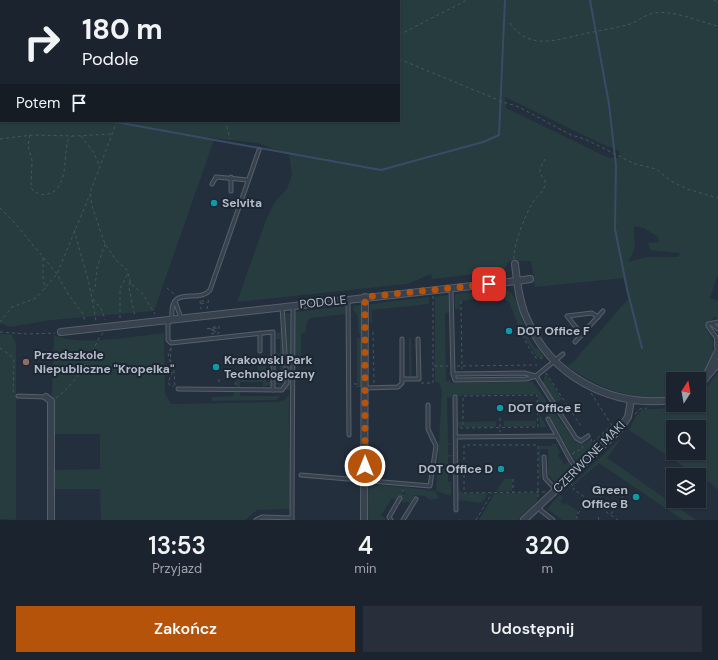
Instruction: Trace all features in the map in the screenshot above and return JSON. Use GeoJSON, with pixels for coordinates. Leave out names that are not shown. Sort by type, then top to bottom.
{"type":"FeatureCollection","features":[{"type":"Feature","properties":{"kind":"street"},"geometry":{"type":"LineString","coordinates":[[515,264],[517,281],[527,320],[555,362],[578,380],[611,396],[652,402],[666,401]]}},
{"type":"Feature","properties":{"kind":"street","name":"PODOLE"},"geometry":{"type":"LineString","coordinates":[[61,332],[530,279]]}},
{"type":"Feature","properties":{"kind":"street"},"geometry":{"type":"LineString","coordinates":[[364,520],[365,297]]}},
{"type":"Feature","properties":{"kind":"street"},"geometry":{"type":"LineString","coordinates":[[718,341],[718,346]]}},
{"type":"Feature","properties":{"kind":"street"},"geometry":{"type":"LineString","coordinates":[[706,376],[718,351]]}},
{"type":"Feature","properties":{"kind":"street"},"geometry":{"type":"LineString","coordinates":[[706,378],[718,363]]}},
{"type":"Feature","properties":{"kind":"street"},"geometry":{"type":"LineString","coordinates":[[49,399],[51,520]]}},
{"type":"Feature","properties":{"kind":"street","name":"CZERWONE MAKI"},"geometry":{"type":"LineString","coordinates":[[524,520],[538,504],[556,490],[621,427],[629,414],[631,400]]}},
{"type":"Feature","properties":{"kind":"lane"},"geometry":{"type":"LineString","coordinates":[[259,150],[210,290],[205,294],[187,295],[176,300],[171,307],[168,340],[171,343],[274,332],[273,390]]}},
{"type":"Feature","properties":{"kind":"lane"},"geometry":{"type":"LineString","coordinates":[[212,184],[216,177],[248,180]]}},
{"type":"Feature","properties":{"kind":"lane"},"geometry":{"type":"LineString","coordinates":[[231,178],[231,191]]}},
{"type":"Feature","properties":{"kind":"lane"},"geometry":{"type":"LineString","coordinates":[[451,287],[454,380],[490,378],[526,379],[536,376],[563,354]]}},
{"type":"Feature","properties":{"kind":"lane"},"geometry":{"type":"LineString","coordinates":[[348,299],[348,436]]}},
{"type":"Feature","properties":{"kind":"lane"},"geometry":{"type":"LineString","coordinates":[[176,300],[181,318]]}},
{"type":"Feature","properties":{"kind":"lane"},"geometry":{"type":"LineString","coordinates":[[256,520],[262,517],[292,519],[292,305]]}},
{"type":"Feature","properties":{"kind":"lane"},"geometry":{"type":"LineString","coordinates":[[178,389],[282,390],[287,383],[282,306]]}},
{"type":"Feature","properties":{"kind":"lane"},"geometry":{"type":"LineString","coordinates":[[575,342],[603,311]]}},
{"type":"Feature","properties":{"kind":"lane"},"geometry":{"type":"LineString","coordinates":[[582,335],[567,316],[592,313],[598,317]]}},
{"type":"Feature","properties":{"kind":"lane"},"geometry":{"type":"LineString","coordinates":[[718,322],[708,324],[718,341]]}},
{"type":"Feature","properties":{"kind":"lane"},"geometry":{"type":"LineString","coordinates":[[711,323],[718,329]]}},
{"type":"Feature","properties":{"kind":"lane"},"geometry":{"type":"LineString","coordinates":[[260,333],[260,351]]}},
{"type":"Feature","properties":{"kind":"lane"},"geometry":{"type":"LineString","coordinates":[[365,388],[398,387],[402,383],[402,339]]}},
{"type":"Feature","properties":{"kind":"lane"},"geometry":{"type":"LineString","coordinates":[[402,379],[418,379],[418,339]]}},
{"type":"Feature","properties":{"kind":"lane"},"geometry":{"type":"LineString","coordinates":[[453,374],[524,373],[536,376],[576,438],[581,440],[588,436]]}},
{"type":"Feature","properties":{"kind":"lane"},"geometry":{"type":"LineString","coordinates":[[18,396],[49,399]]}},
{"type":"Feature","properties":{"kind":"lane"},"geometry":{"type":"LineString","coordinates":[[455,397],[456,510]]}},
{"type":"Feature","properties":{"kind":"lane"},"geometry":{"type":"LineString","coordinates":[[301,475],[430,486],[436,446],[428,429],[428,405]]}},
{"type":"Feature","properties":{"kind":"lane"},"geometry":{"type":"LineString","coordinates":[[548,419],[577,469]]}},
{"type":"Feature","properties":{"kind":"lane"},"geometry":{"type":"LineString","coordinates":[[455,437],[557,436]]}},
{"type":"Feature","properties":{"kind":"lane"},"geometry":{"type":"LineString","coordinates":[[544,457],[545,478],[556,490]]}},
{"type":"Feature","properties":{"kind":"lane"},"geometry":{"type":"LineString","coordinates":[[391,520],[389,517],[400,498]]}},
{"type":"Feature","properties":{"kind":"lane"},"geometry":{"type":"LineString","coordinates":[[403,520],[416,499]]}},
{"type":"Feature","properties":{"kind":"lane"},"geometry":{"type":"LineString","coordinates":[[538,504],[553,520]]}},
{"type":"Feature","properties":{"kind":"path"},"geometry":{"type":"LineString","coordinates":[[400,34],[467,0]]}},
{"type":"Feature","properties":{"kind":"path"},"geometry":{"type":"LineString","coordinates":[[714,0],[718,3]]}},
{"type":"Feature","properties":{"kind":"path"},"geometry":{"type":"LineString","coordinates":[[510,23],[516,32],[538,40],[554,42],[632,24],[645,15],[657,13],[673,14],[718,26]]}},
{"type":"Feature","properties":{"kind":"path"},"geometry":{"type":"LineString","coordinates":[[400,59],[503,102],[519,107],[571,135],[585,139],[635,164],[656,169],[671,181],[687,189],[718,198]]}},
{"type":"Feature","properties":{"kind":"path"},"geometry":{"type":"LineString","coordinates":[[0,322],[12,307],[36,298],[45,290],[57,274],[74,229],[90,193],[116,122]]}},
{"type":"Feature","properties":{"kind":"path"},"geometry":{"type":"LineString","coordinates":[[227,122],[226,124],[230,138]]}},
{"type":"Feature","properties":{"kind":"path"},"geometry":{"type":"LineString","coordinates":[[0,139],[30,135],[81,136],[107,135],[112,133]]}},
{"type":"Feature","properties":{"kind":"path"},"geometry":{"type":"LineString","coordinates":[[30,135],[28,146],[32,160],[31,187],[32,191],[39,195],[53,192],[59,187],[64,170],[68,140],[72,136]]}},
{"type":"Feature","properties":{"kind":"path"},"geometry":{"type":"LineString","coordinates":[[81,136],[94,153],[99,165]]}},
{"type":"Feature","properties":{"kind":"path"},"geometry":{"type":"LineString","coordinates":[[515,264],[514,251],[523,223],[533,202],[544,190],[545,180],[540,175],[539,170],[545,159]]}},
{"type":"Feature","properties":{"kind":"path"},"geometry":{"type":"LineString","coordinates":[[90,193],[93,213],[105,244],[116,260],[128,273],[133,286],[142,293],[155,314]]}},
{"type":"Feature","properties":{"kind":"path"},"geometry":{"type":"LineString","coordinates":[[0,208],[14,222],[57,274],[68,294],[83,314],[85,322]]}},
{"type":"Feature","properties":{"kind":"path"},"geometry":{"type":"LineString","coordinates":[[74,229],[91,293],[96,321]]}},
{"type":"Feature","properties":{"kind":"path"},"geometry":{"type":"LineString","coordinates":[[91,293],[95,288],[97,268],[105,244]]}},
{"type":"Feature","properties":{"kind":"path"},"geometry":{"type":"LineString","coordinates":[[43,258],[43,278],[45,290]]}},
{"type":"Feature","properties":{"kind":"path"},"geometry":{"type":"LineString","coordinates":[[120,318],[120,289],[128,273]]}},
{"type":"Feature","properties":{"kind":"path"},"geometry":{"type":"LineString","coordinates":[[130,281],[129,288],[135,316]]}},
{"type":"Feature","properties":{"kind":"path"},"geometry":{"type":"LineString","coordinates":[[171,286],[168,289],[176,300]]}},
{"type":"Feature","properties":{"kind":"path"},"geometry":{"type":"LineString","coordinates":[[432,296],[434,366],[537,365]]}},
{"type":"Feature","properties":{"kind":"path"},"geometry":{"type":"LineString","coordinates":[[207,309],[206,305],[209,297]]}},
{"type":"Feature","properties":{"kind":"path"},"geometry":{"type":"LineString","coordinates":[[92,299],[102,310],[105,320]]}},
{"type":"Feature","properties":{"kind":"path"},"geometry":{"type":"LineString","coordinates":[[461,301],[462,374]]}},
{"type":"Feature","properties":{"kind":"path"},"geometry":{"type":"LineString","coordinates":[[200,303],[207,302]]}},
{"type":"Feature","properties":{"kind":"path"},"geometry":{"type":"LineString","coordinates":[[200,303],[206,305]]}},
{"type":"Feature","properties":{"kind":"path"},"geometry":{"type":"LineString","coordinates":[[200,303],[201,309]]}},
{"type":"Feature","properties":{"kind":"path"},"geometry":{"type":"LineString","coordinates":[[219,326],[219,333],[211,334],[217,330],[210,330],[217,328],[206,329],[219,326]]}},
{"type":"Feature","properties":{"kind":"path"},"geometry":{"type":"LineString","coordinates":[[527,329],[519,330],[528,346],[536,358],[546,358]]}},
{"type":"Feature","properties":{"kind":"path"},"geometry":{"type":"LineString","coordinates":[[0,332],[34,334],[61,332]]}},
{"type":"Feature","properties":{"kind":"path"},"geometry":{"type":"LineString","coordinates":[[373,332],[374,384]]}},
{"type":"Feature","properties":{"kind":"path"},"geometry":{"type":"LineString","coordinates":[[49,399],[70,387],[78,376],[99,338],[104,333]]}},
{"type":"Feature","properties":{"kind":"path"},"geometry":{"type":"LineString","coordinates":[[171,343],[170,364],[172,373],[168,382],[170,386],[174,386],[178,389]]}},
{"type":"Feature","properties":{"kind":"path"},"geometry":{"type":"LineString","coordinates":[[0,348],[13,358],[14,397],[18,396]]}},
{"type":"Feature","properties":{"kind":"path"},"geometry":{"type":"LineString","coordinates":[[171,348],[168,351],[174,371],[174,386]]}},
{"type":"Feature","properties":{"kind":"path"},"geometry":{"type":"LineString","coordinates":[[256,361],[274,358]]}},
{"type":"Feature","properties":{"kind":"path"},"geometry":{"type":"LineString","coordinates":[[550,369],[546,374],[581,426],[583,425]]}},
{"type":"Feature","properties":{"kind":"path"},"geometry":{"type":"LineString","coordinates":[[235,376],[236,389]]}},
{"type":"Feature","properties":{"kind":"path"},"geometry":{"type":"LineString","coordinates":[[219,379],[220,389]]}},
{"type":"Feature","properties":{"kind":"path"},"geometry":{"type":"LineString","coordinates":[[589,391],[615,429]]}},
{"type":"Feature","properties":{"kind":"path"},"geometry":{"type":"LineString","coordinates":[[455,428],[463,428],[500,428],[538,427],[537,395],[463,396],[463,428]]}},
{"type":"Feature","properties":{"kind":"path"},"geometry":{"type":"LineString","coordinates":[[634,411],[633,417],[640,409],[651,407],[640,406]]}},
{"type":"Feature","properties":{"kind":"path"},"geometry":{"type":"LineString","coordinates":[[500,418],[500,428]]}},
{"type":"Feature","properties":{"kind":"path"},"geometry":{"type":"LineString","coordinates":[[581,446],[592,440],[592,442],[612,425]]}},
{"type":"Feature","properties":{"kind":"path"},"geometry":{"type":"LineString","coordinates":[[538,504],[538,492],[538,445],[464,445],[464,493],[492,492],[538,492],[547,493]]}},
{"type":"Feature","properties":{"kind":"path"},"geometry":{"type":"LineString","coordinates":[[576,451],[583,448]]}},
{"type":"Feature","properties":{"kind":"path"},"geometry":{"type":"LineString","coordinates":[[513,479],[513,492]]}},
{"type":"Feature","properties":{"kind":"path"},"geometry":{"type":"LineString","coordinates":[[570,483],[574,488],[573,489],[618,520]]}},
{"type":"Feature","properties":{"kind":"path"},"geometry":{"type":"LineString","coordinates":[[596,505],[609,485]]}},
{"type":"Feature","properties":{"kind":"path"},"geometry":{"type":"LineString","coordinates":[[476,520],[492,492]]}},
{"type":"Feature","properties":{"kind":"path"},"geometry":{"type":"LineString","coordinates":[[611,515],[624,495]]}},
{"type":"Feature","properties":{"kind":"path"},"geometry":{"type":"LineString","coordinates":[[578,518],[576,517],[583,506]]}},
{"type":"Feature","properties":{"kind":"green space"},"geometry":{"type":"Polygon","coordinates":[[[400,0],[718,0],[718,273],[710,298],[718,301],[718,318],[714,317],[706,325],[714,345],[712,356],[707,366],[703,372],[666,372],[666,396],[645,397],[617,392],[591,381],[567,366],[572,363],[629,298],[623,278],[535,287],[531,261],[509,261],[503,271],[432,279],[431,274],[407,284],[237,302],[266,220],[274,203],[287,189],[292,175],[289,154],[257,143],[203,137],[214,140],[154,311],[51,320],[10,327],[0,323],[0,122],[400,122],[400,0]],[[505,97],[506,108],[609,158],[620,158],[619,151],[505,97]],[[634,226],[635,248],[628,262],[646,257],[678,257],[680,253],[650,250],[648,243],[659,242],[658,237],[644,228],[634,226]]]}},
{"type":"Feature","properties":{"kind":"green space"},"geometry":{"type":"Polygon","coordinates":[[[503,289],[508,290],[514,298],[524,325],[518,325],[510,304],[501,296],[500,298],[498,296],[460,301],[460,309],[455,309],[455,294],[503,289]]]}},
{"type":"Feature","properties":{"kind":"green space"},"geometry":{"type":"Polygon","coordinates":[[[448,295],[450,312],[445,313],[446,381],[449,381],[450,378],[451,383],[533,382],[576,443],[582,444],[590,440],[592,444],[612,426],[612,430],[578,461],[574,459],[546,411],[540,415],[547,427],[540,427],[539,419],[540,403],[538,403],[538,394],[462,395],[463,427],[458,427],[458,422],[462,422],[462,397],[452,395],[452,397],[447,398],[448,443],[453,445],[448,445],[448,455],[453,455],[448,457],[448,482],[451,482],[451,496],[436,491],[442,390],[439,383],[435,381],[434,297],[448,295]]]}},
{"type":"Feature","properties":{"kind":"green space"},"geometry":{"type":"Polygon","coordinates":[[[429,297],[429,304],[372,310],[372,322],[370,322],[370,304],[429,297]]]}},
{"type":"Feature","properties":{"kind":"green space"},"geometry":{"type":"Polygon","coordinates":[[[360,305],[361,334],[359,334],[357,314],[353,310],[353,306],[360,305]]]}},
{"type":"Feature","properties":{"kind":"green space"},"geometry":{"type":"Polygon","coordinates":[[[346,306],[345,314],[311,318],[307,321],[305,333],[301,333],[301,356],[295,355],[295,312],[346,306]]]}},
{"type":"Feature","properties":{"kind":"green space"},"geometry":{"type":"Polygon","coordinates":[[[285,313],[290,313],[290,390],[285,390],[289,381],[285,313]]]}},
{"type":"Feature","properties":{"kind":"green space"},"geometry":{"type":"Polygon","coordinates":[[[280,328],[282,328],[284,346],[284,383],[280,387],[275,382],[280,382],[280,361],[276,361],[276,354],[280,353],[280,339],[276,339],[277,333],[281,332],[280,328]]]}},
{"type":"Feature","properties":{"kind":"green space"},"geometry":{"type":"Polygon","coordinates":[[[164,333],[165,394],[171,404],[278,402],[286,399],[289,394],[290,509],[257,510],[245,520],[101,520],[100,489],[55,489],[55,470],[100,469],[100,434],[55,434],[52,393],[54,335],[78,340],[108,340],[164,333]]]}},
{"type":"Feature","properties":{"kind":"green space"},"geometry":{"type":"Polygon","coordinates":[[[0,334],[11,334],[16,343],[16,520],[0,519],[0,334]]]}},
{"type":"Feature","properties":{"kind":"green space"},"geometry":{"type":"Polygon","coordinates":[[[522,334],[526,334],[535,348],[538,349],[544,357],[537,357],[522,334]]]}},
{"type":"Feature","properties":{"kind":"green space"},"geometry":{"type":"Polygon","coordinates":[[[357,338],[361,338],[361,387],[358,387],[357,383],[357,338]]]}},
{"type":"Feature","properties":{"kind":"green space"},"geometry":{"type":"Polygon","coordinates":[[[409,338],[411,338],[412,376],[409,376],[409,338]]]}},
{"type":"Feature","properties":{"kind":"green space"},"geometry":{"type":"Polygon","coordinates":[[[271,359],[271,361],[266,361],[266,382],[271,382],[270,385],[263,387],[263,382],[240,382],[240,387],[237,387],[236,376],[258,374],[257,361],[271,359]]]}},
{"type":"Feature","properties":{"kind":"green space"},"geometry":{"type":"Polygon","coordinates":[[[545,373],[562,399],[556,403],[543,384],[545,373]]]}},
{"type":"Feature","properties":{"kind":"green space"},"geometry":{"type":"Polygon","coordinates":[[[718,373],[718,489],[706,480],[706,468],[686,468],[674,460],[706,460],[706,420],[666,420],[666,455],[629,430],[636,416],[643,409],[666,408],[666,412],[706,412],[706,388],[718,373]]]}},
{"type":"Feature","properties":{"kind":"green space"},"geometry":{"type":"Polygon","coordinates":[[[234,391],[240,391],[240,396],[280,396],[276,400],[211,401],[212,397],[233,396],[234,391]]]}},
{"type":"Feature","properties":{"kind":"green space"},"geometry":{"type":"Polygon","coordinates":[[[496,421],[496,427],[464,427],[464,422],[496,421]]]}},
{"type":"Feature","properties":{"kind":"green space"},"geometry":{"type":"Polygon","coordinates":[[[504,421],[536,421],[536,426],[504,427],[504,421]]]}},
{"type":"Feature","properties":{"kind":"green space"},"geometry":{"type":"Polygon","coordinates":[[[623,436],[607,458],[666,499],[666,508],[679,508],[696,520],[683,520],[599,463],[574,485],[572,484],[623,436]]]}},
{"type":"Feature","properties":{"kind":"green space"},"geometry":{"type":"Polygon","coordinates":[[[552,444],[556,444],[560,453],[558,455],[564,465],[568,462],[571,467],[556,483],[548,475],[548,449],[540,449],[541,478],[539,478],[539,446],[552,446],[552,444]]]}},
{"type":"Feature","properties":{"kind":"green space"},"geometry":{"type":"Polygon","coordinates":[[[504,479],[512,479],[512,491],[496,492],[504,479]]]}},
{"type":"Feature","properties":{"kind":"green space"},"geometry":{"type":"Polygon","coordinates":[[[381,485],[402,487],[403,494],[401,498],[398,496],[396,500],[392,498],[381,515],[387,520],[368,520],[369,487],[381,485]]]}},
{"type":"Feature","properties":{"kind":"green space"},"geometry":{"type":"Polygon","coordinates":[[[403,487],[435,491],[439,498],[430,500],[425,496],[415,495],[410,503],[406,501],[405,503],[401,501],[405,494],[403,487]]]}},
{"type":"Feature","properties":{"kind":"green space"},"geometry":{"type":"Polygon","coordinates":[[[458,489],[464,494],[488,493],[482,503],[458,500],[458,489]]]}},
{"type":"Feature","properties":{"kind":"green space"},"geometry":{"type":"Polygon","coordinates":[[[495,493],[537,493],[537,501],[518,520],[479,520],[495,493]]]}},
{"type":"Feature","properties":{"kind":"green space"},"geometry":{"type":"Polygon","coordinates":[[[559,495],[563,497],[560,502],[565,505],[568,501],[567,504],[579,512],[575,517],[579,520],[562,520],[547,509],[559,495]]]}},
{"type":"Feature","properties":{"kind":"waterway"},"geometry":{"type":"LineString","coordinates":[[116,122],[381,170],[483,142],[499,135],[505,0]]}},
{"type":"Feature","properties":{"kind":"waterway"},"geometry":{"type":"LineString","coordinates":[[590,0],[609,104],[616,166],[615,229],[627,289],[642,348]]}},
{"type":"Feature","properties":{"kind":"place","name":"Selvita"},"geometry":{"type":"Point","coordinates":[214,203]}},
{"type":"Feature","properties":{"kind":"place","name":"DOT Office F"},"geometry":{"type":"Point","coordinates":[509,331]}},
{"type":"Feature","properties":{"kind":"place","name":"Przedszkole Niepubliczne \"Kropelka\""},"geometry":{"type":"Point","coordinates":[26,362]}},
{"type":"Feature","properties":{"kind":"place","name":"Krakowski Park Technologiczny"},"geometry":{"type":"Point","coordinates":[216,367]}},
{"type":"Feature","properties":{"kind":"place","name":"DOT Office E"},"geometry":{"type":"Point","coordinates":[500,408]}},
{"type":"Feature","properties":{"kind":"place","name":"DOT Office D"},"geometry":{"type":"Point","coordinates":[501,469]}},
{"type":"Feature","properties":{"kind":"place","name":"Green Office B"},"geometry":{"type":"Point","coordinates":[636,497]}},
{"type":"Feature","properties":{"kind":"route"},"geometry":{"type":"LineString","coordinates":[[365,466],[365,297],[489,284]]}}]}
